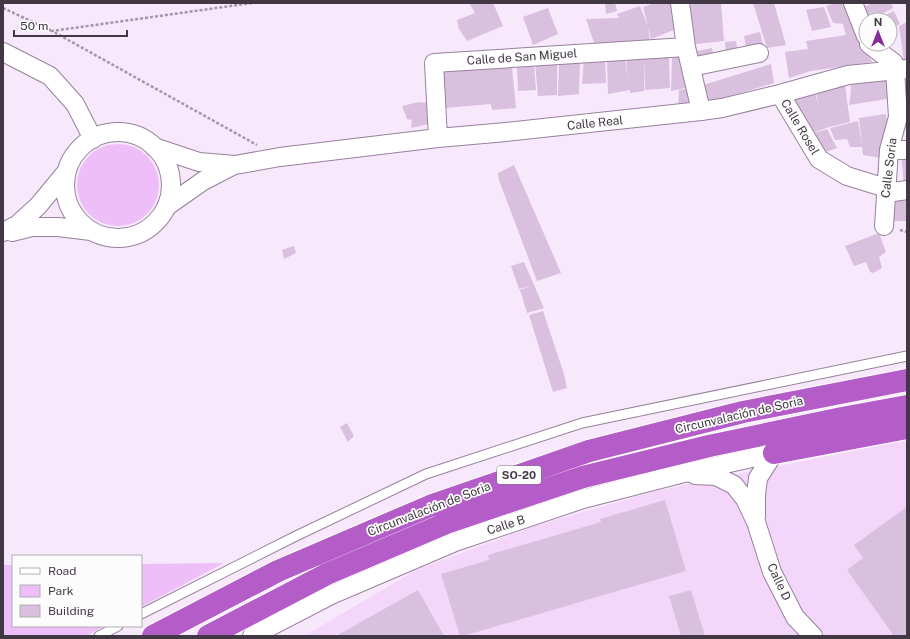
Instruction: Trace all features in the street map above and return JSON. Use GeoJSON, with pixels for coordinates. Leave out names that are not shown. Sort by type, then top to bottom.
{"type":"FeatureCollection","features":[{"type":"Feature","properties":{"kind":"highway","name":"Circunvalación de Soria"},"geometry":{"type":"LineString","coordinates":[[153,636],[278,571],[430,506],[589,451],[743,412],[907,380]]}},
{"type":"Feature","properties":{"kind":"highway","name":"Circunvalación de Soria"},"geometry":{"type":"LineString","coordinates":[[208,636],[327,574],[441,525],[583,477],[709,446],[907,406]]}},
{"type":"Feature","properties":{"kind":"highway"},"geometry":{"type":"LineString","coordinates":[[774,453],[907,428]]}},
{"type":"Feature","properties":{"kind":"street"},"geometry":{"type":"LineString","coordinates":[[680,3],[686,47],[701,111]]}},
{"type":"Feature","properties":{"kind":"street"},"geometry":{"type":"LineString","coordinates":[[854,3],[858,14]]}},
{"type":"Feature","properties":{"kind":"street","name":"Calle de San Miguel"},"geometry":{"type":"LineString","coordinates":[[438,138],[434,63],[686,47]]}},
{"type":"Feature","properties":{"kind":"street"},"geometry":{"type":"LineString","coordinates":[[3,52],[50,76],[75,104],[93,139]]}},
{"type":"Feature","properties":{"kind":"street"},"geometry":{"type":"LineString","coordinates":[[880,52],[899,67]]}},
{"type":"Feature","properties":{"kind":"street"},"geometry":{"type":"LineString","coordinates":[[691,67],[759,53]]}},
{"type":"Feature","properties":{"kind":"street","name":"Calle Real"},"geometry":{"type":"LineString","coordinates":[[235,165],[280,157],[438,138],[722,108],[848,75],[899,67]]}},
{"type":"Feature","properties":{"kind":"street","name":"Calle Soria"},"geometry":{"type":"LineString","coordinates":[[884,226],[889,150],[898,118],[899,67]]}},
{"type":"Feature","properties":{"kind":"street","name":"Calle Rosel"},"geometry":{"type":"LineString","coordinates":[[780,94],[819,159],[847,176],[886,191]]}},
{"type":"Feature","properties":{"kind":"street"},"geometry":{"type":"LineString","coordinates":[[3,234],[32,227],[58,227],[91,231],[111,238],[132,236],[151,227],[166,207],[171,191],[170,170],[160,152],[144,138],[124,132],[104,133],[85,143],[71,159],[65,178],[66,199],[76,218],[91,231]]}},
{"type":"Feature","properties":{"kind":"street"},"geometry":{"type":"LineString","coordinates":[[154,147],[199,162],[235,165]]}},
{"type":"Feature","properties":{"kind":"street"},"geometry":{"type":"LineString","coordinates":[[889,150],[907,150]]}},
{"type":"Feature","properties":{"kind":"street"},"geometry":{"type":"LineString","coordinates":[[166,207],[203,180],[235,165]]}},
{"type":"Feature","properties":{"kind":"street"},"geometry":{"type":"LineString","coordinates":[[3,234],[18,225],[38,206],[67,171]]}},
{"type":"Feature","properties":{"kind":"street"},"geometry":{"type":"LineString","coordinates":[[886,191],[907,190]]}},
{"type":"Feature","properties":{"kind":"street","name":"Calle B"},"geometry":{"type":"LineString","coordinates":[[252,636],[331,595],[455,542],[583,499],[680,474],[774,453]]}},
{"type":"Feature","properties":{"kind":"street","name":"Calle D"},"geometry":{"type":"LineString","coordinates":[[756,522],[756,495],[758,478],[774,453]]}},
{"type":"Feature","properties":{"kind":"street","name":"Calle D"},"geometry":{"type":"LineString","coordinates":[[680,474],[716,476],[734,485],[745,499],[756,522],[772,572],[795,617],[812,636]]}},
{"type":"Feature","properties":{"kind":"lane"},"geometry":{"type":"LineString","coordinates":[[142,613],[296,536],[426,474],[582,423],[907,356]]}},
{"type":"Feature","properties":{"kind":"lane"},"geometry":{"type":"LineString","coordinates":[[99,636],[116,627]]}},
{"type":"Feature","properties":{"kind":"path"},"geometry":{"type":"LineString","coordinates":[[52,31],[252,3]]}},
{"type":"Feature","properties":{"kind":"path"},"geometry":{"type":"LineString","coordinates":[[3,8],[52,31],[280,157]]}},
{"type":"Feature","properties":{"kind":"shaded area"},"geometry":{"type":"Polygon","coordinates":[[[907,440],[907,636],[304,636],[418,569],[535,526],[656,491],[907,440]]]}},
{"type":"Feature","properties":{"kind":"green space"},"geometry":{"type":"Polygon","coordinates":[[[118,144],[134,147],[147,156],[156,169],[159,185],[156,201],[147,214],[134,223],[118,226],[102,223],[89,214],[80,201],[77,185],[80,169],[89,156],[102,147],[118,144]]]}},
{"type":"Feature","properties":{"kind":"green space"},"geometry":{"type":"Polygon","coordinates":[[[224,563],[142,606],[142,564],[224,563]]]}},
{"type":"Feature","properties":{"kind":"green space"},"geometry":{"type":"Polygon","coordinates":[[[3,565],[12,565],[12,627],[102,627],[87,636],[3,636],[3,565]]]}},
{"type":"Feature","properties":{"kind":"building"},"geometry":{"type":"Polygon","coordinates":[[[469,3],[493,3],[503,26],[467,41],[459,29],[457,20],[475,13],[469,3]]]}},
{"type":"Feature","properties":{"kind":"building"},"geometry":{"type":"Polygon","coordinates":[[[605,3],[615,3],[617,11],[606,14],[605,3]]]}},
{"type":"Feature","properties":{"kind":"building"},"geometry":{"type":"Polygon","coordinates":[[[654,3],[674,3],[679,28],[651,39],[643,7],[654,3]]]}},
{"type":"Feature","properties":{"kind":"building"},"geometry":{"type":"Polygon","coordinates":[[[721,3],[724,41],[687,45],[685,5],[721,3]]]}},
{"type":"Feature","properties":{"kind":"building"},"geometry":{"type":"Polygon","coordinates":[[[753,3],[774,3],[786,45],[767,48],[753,3]]]}},
{"type":"Feature","properties":{"kind":"building"},"geometry":{"type":"Polygon","coordinates":[[[836,3],[847,3],[858,26],[858,52],[868,52],[872,62],[811,71],[789,78],[785,52],[808,49],[806,41],[846,35],[843,24],[833,23],[826,6],[836,3]]]}},
{"type":"Feature","properties":{"kind":"building"},"geometry":{"type":"Polygon","coordinates":[[[873,3],[891,3],[893,8],[886,12],[860,12],[858,9],[873,3]]]}},
{"type":"Feature","properties":{"kind":"building"},"geometry":{"type":"Polygon","coordinates":[[[640,6],[648,27],[650,41],[595,46],[586,19],[619,18],[617,14],[640,6]]]}},
{"type":"Feature","properties":{"kind":"building"},"geometry":{"type":"Polygon","coordinates":[[[824,7],[831,27],[812,31],[806,10],[824,7]]]}},
{"type":"Feature","properties":{"kind":"building"},"geometry":{"type":"Polygon","coordinates":[[[548,8],[558,34],[533,45],[523,17],[548,8]]]}},
{"type":"Feature","properties":{"kind":"building"},"geometry":{"type":"Polygon","coordinates":[[[907,22],[907,60],[904,61],[899,26],[907,22]]]}},
{"type":"Feature","properties":{"kind":"building"},"geometry":{"type":"Polygon","coordinates":[[[760,32],[764,49],[747,53],[744,36],[760,32]]]}},
{"type":"Feature","properties":{"kind":"building"},"geometry":{"type":"Polygon","coordinates":[[[736,41],[738,54],[726,56],[725,42],[736,41]]]}},
{"type":"Feature","properties":{"kind":"building"},"geometry":{"type":"Polygon","coordinates":[[[712,48],[714,59],[693,62],[691,52],[712,48]]]}},
{"type":"Feature","properties":{"kind":"building"},"geometry":{"type":"Polygon","coordinates":[[[688,56],[690,87],[671,91],[672,58],[688,56]]]}},
{"type":"Feature","properties":{"kind":"building"},"geometry":{"type":"Polygon","coordinates":[[[669,57],[670,88],[645,90],[644,58],[669,57]]]}},
{"type":"Feature","properties":{"kind":"building"},"geometry":{"type":"Polygon","coordinates":[[[644,58],[644,91],[630,93],[630,90],[608,94],[607,60],[625,59],[628,80],[626,59],[644,58]]]}},
{"type":"Feature","properties":{"kind":"building"},"geometry":{"type":"Polygon","coordinates":[[[580,60],[579,94],[558,96],[559,64],[580,60]]]}},
{"type":"Feature","properties":{"kind":"building"},"geometry":{"type":"Polygon","coordinates":[[[584,60],[605,60],[606,83],[582,84],[584,60]]]}},
{"type":"Feature","properties":{"kind":"building"},"geometry":{"type":"Polygon","coordinates":[[[535,63],[557,63],[557,95],[538,96],[535,63]]]}},
{"type":"Feature","properties":{"kind":"building"},"geometry":{"type":"Polygon","coordinates":[[[771,64],[774,83],[703,104],[700,86],[771,64]]]}},
{"type":"Feature","properties":{"kind":"building"},"geometry":{"type":"Polygon","coordinates":[[[517,66],[534,66],[536,90],[518,91],[517,66]]]}},
{"type":"Feature","properties":{"kind":"building"},"geometry":{"type":"Polygon","coordinates":[[[512,68],[516,108],[492,110],[491,104],[445,108],[443,70],[512,68]]]}},
{"type":"Feature","properties":{"kind":"building"},"geometry":{"type":"Polygon","coordinates":[[[888,73],[887,99],[849,105],[851,91],[850,78],[888,73]]]}},
{"type":"Feature","properties":{"kind":"building"},"geometry":{"type":"Polygon","coordinates":[[[844,78],[850,122],[829,127],[807,135],[788,98],[814,89],[819,107],[816,92],[844,78]]]}},
{"type":"Feature","properties":{"kind":"building"},"geometry":{"type":"Polygon","coordinates":[[[692,88],[690,107],[678,108],[679,90],[692,88]]]}},
{"type":"Feature","properties":{"kind":"building"},"geometry":{"type":"Polygon","coordinates":[[[419,102],[432,103],[434,123],[411,128],[412,120],[407,119],[402,106],[419,102]]]}},
{"type":"Feature","properties":{"kind":"building"},"geometry":{"type":"Polygon","coordinates":[[[886,114],[887,122],[881,158],[863,155],[862,147],[850,147],[847,139],[835,140],[830,128],[858,121],[862,144],[859,118],[886,114]]]}},
{"type":"Feature","properties":{"kind":"building"},"geometry":{"type":"Polygon","coordinates":[[[827,129],[837,148],[817,155],[808,135],[827,129]]]}},
{"type":"Feature","properties":{"kind":"building"},"geometry":{"type":"Polygon","coordinates":[[[901,152],[907,152],[907,185],[904,186],[901,152]]]}},
{"type":"Feature","properties":{"kind":"building"},"geometry":{"type":"Polygon","coordinates":[[[514,165],[561,273],[537,281],[499,180],[498,173],[514,165]]]}},
{"type":"Feature","properties":{"kind":"building"},"geometry":{"type":"Polygon","coordinates":[[[907,194],[907,221],[888,221],[888,195],[907,194]]]}},
{"type":"Feature","properties":{"kind":"building"},"geometry":{"type":"Polygon","coordinates":[[[879,233],[886,252],[879,257],[882,268],[873,273],[870,272],[866,262],[854,266],[845,246],[879,233]]]}},
{"type":"Feature","properties":{"kind":"building"},"geometry":{"type":"Polygon","coordinates":[[[294,246],[296,253],[284,259],[282,250],[294,246]]]}},
{"type":"Feature","properties":{"kind":"building"},"geometry":{"type":"Polygon","coordinates":[[[524,262],[544,308],[527,313],[520,290],[530,286],[519,289],[511,266],[524,262]]]}},
{"type":"Feature","properties":{"kind":"building"},"geometry":{"type":"Polygon","coordinates":[[[543,311],[564,374],[567,388],[553,392],[529,315],[543,311]]]}},
{"type":"Feature","properties":{"kind":"building"},"geometry":{"type":"Polygon","coordinates":[[[347,423],[354,436],[348,442],[340,427],[347,423]]]}},
{"type":"Feature","properties":{"kind":"building"},"geometry":{"type":"Polygon","coordinates":[[[665,500],[686,571],[460,636],[441,574],[489,560],[488,555],[601,522],[600,519],[665,500]]]}},
{"type":"Feature","properties":{"kind":"building"},"geometry":{"type":"Polygon","coordinates":[[[907,507],[907,636],[894,636],[847,570],[863,558],[854,545],[907,507]]]}},
{"type":"Feature","properties":{"kind":"building"},"geometry":{"type":"Polygon","coordinates":[[[418,590],[444,636],[336,636],[361,622],[418,590]]]}},
{"type":"Feature","properties":{"kind":"building"},"geometry":{"type":"Polygon","coordinates":[[[691,590],[705,636],[681,636],[669,596],[691,590]]]}}]}
